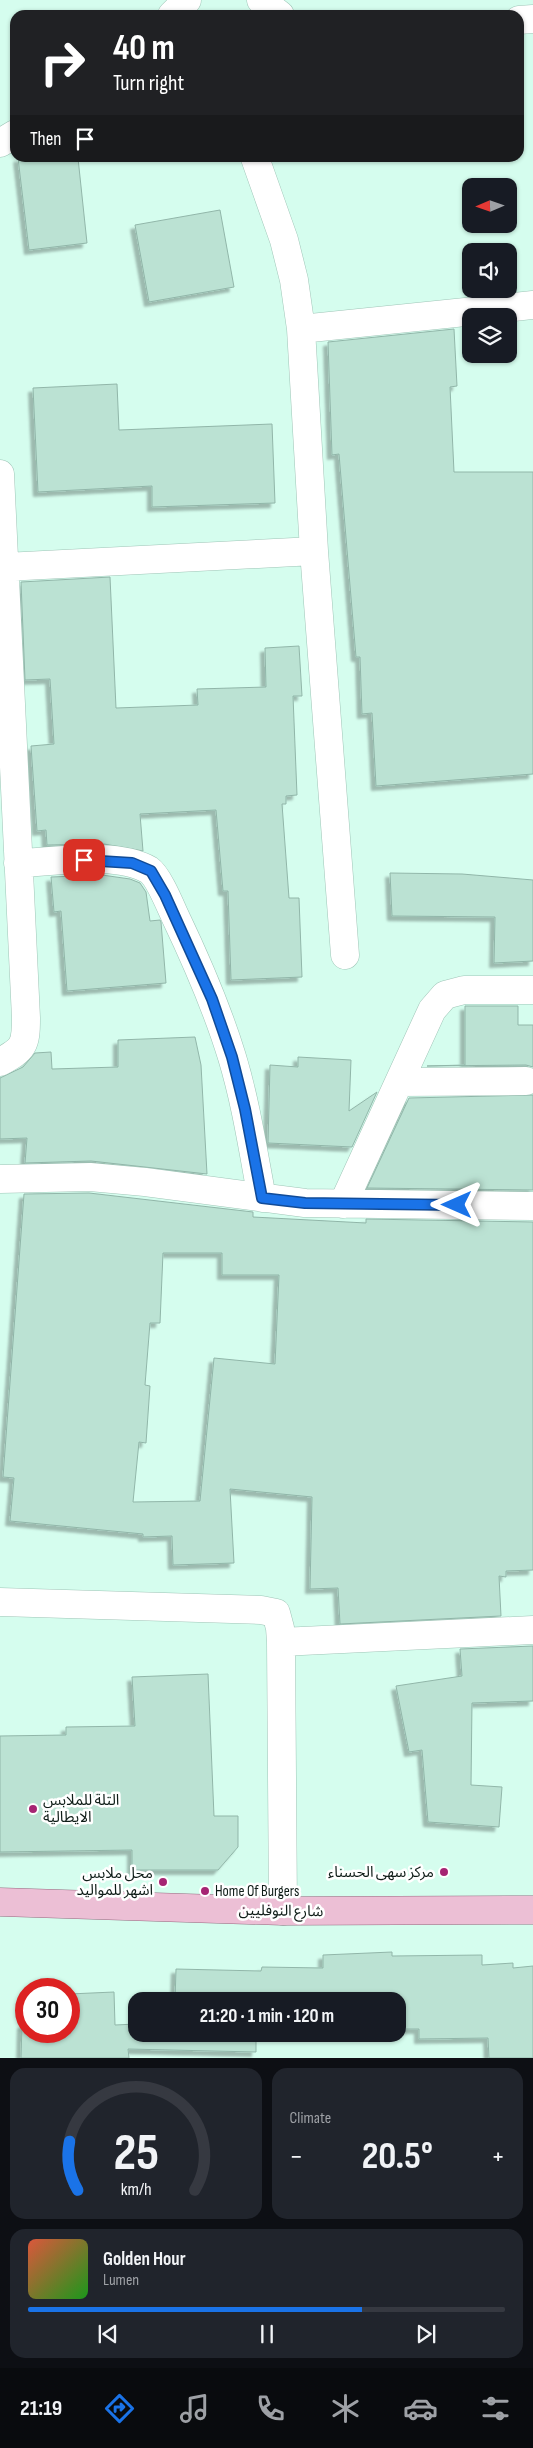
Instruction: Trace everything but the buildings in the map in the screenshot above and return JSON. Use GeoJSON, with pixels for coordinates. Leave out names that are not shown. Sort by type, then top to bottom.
{"type":"FeatureCollection","features":[{"type":"Feature","properties":{"kind":"main road","name":"شارع النوفليين"},"geometry":{"type":"LineString","coordinates":[[0,1902],[283,1912],[533,1910]]}},
{"type":"Feature","properties":{"kind":"street"},"geometry":{"type":"LineString","coordinates":[[177,10],[187,0]]}},
{"type":"Feature","properties":{"kind":"street"},"geometry":{"type":"LineString","coordinates":[[262,0],[274,10]]}},
{"type":"Feature","properties":{"kind":"street"},"geometry":{"type":"LineString","coordinates":[[256,162],[284,240],[294,280],[301,329],[314,551],[345,955]]}},
{"type":"Feature","properties":{"kind":"street"},"geometry":{"type":"LineString","coordinates":[[301,329],[533,304]]}},
{"type":"Feature","properties":{"kind":"street"},"geometry":{"type":"LineString","coordinates":[[0,474],[5,567],[12,872],[26,1034],[23,1046],[18,1052],[0,1062]]}},
{"type":"Feature","properties":{"kind":"street"},"geometry":{"type":"LineString","coordinates":[[5,567],[314,551]]}},
{"type":"Feature","properties":{"kind":"street"},"geometry":{"type":"LineString","coordinates":[[12,872],[101,860],[132,863],[151,871],[188,943],[224,1032],[245,1109],[262,1198]]}},
{"type":"Feature","properties":{"kind":"street"},"geometry":{"type":"LineString","coordinates":[[343,1204],[432,1010],[445,995],[464,990],[533,990]]}},
{"type":"Feature","properties":{"kind":"street"},"geometry":{"type":"LineString","coordinates":[[400,1082],[526,1081]]}},
{"type":"Feature","properties":{"kind":"street"},"geometry":{"type":"LineString","coordinates":[[0,1180],[90,1177],[145,1182],[305,1203],[533,1206]]}},
{"type":"Feature","properties":{"kind":"street"},"geometry":{"type":"LineString","coordinates":[[0,1602],[272,1610],[276,1613],[279,1620],[281,1642],[283,1912]]}},
{"type":"Feature","properties":{"kind":"street"},"geometry":{"type":"LineString","coordinates":[[281,1642],[533,1630]]}},
{"type":"Feature","properties":{"kind":"place","name":"التلة للملابس الايطالية"},"geometry":{"type":"Point","coordinates":[33,1809]}},
{"type":"Feature","properties":{"kind":"place","name":"مركز سهى الحسناء"},"geometry":{"type":"Point","coordinates":[444,1872]}},
{"type":"Feature","properties":{"kind":"place","name":"محل ملابس اشهر للمواليد"},"geometry":{"type":"Point","coordinates":[163,1882]}},
{"type":"Feature","properties":{"kind":"place","name":"Home Of Burgers"},"geometry":{"type":"Point","coordinates":[205,1891]}},
{"type":"Feature","properties":{"kind":"route"},"geometry":{"type":"LineString","coordinates":[[84,860],[132,863],[151,871],[165,895],[212,999],[232,1057],[245,1109],[262,1198],[305,1203],[457,1205]]}}]}
